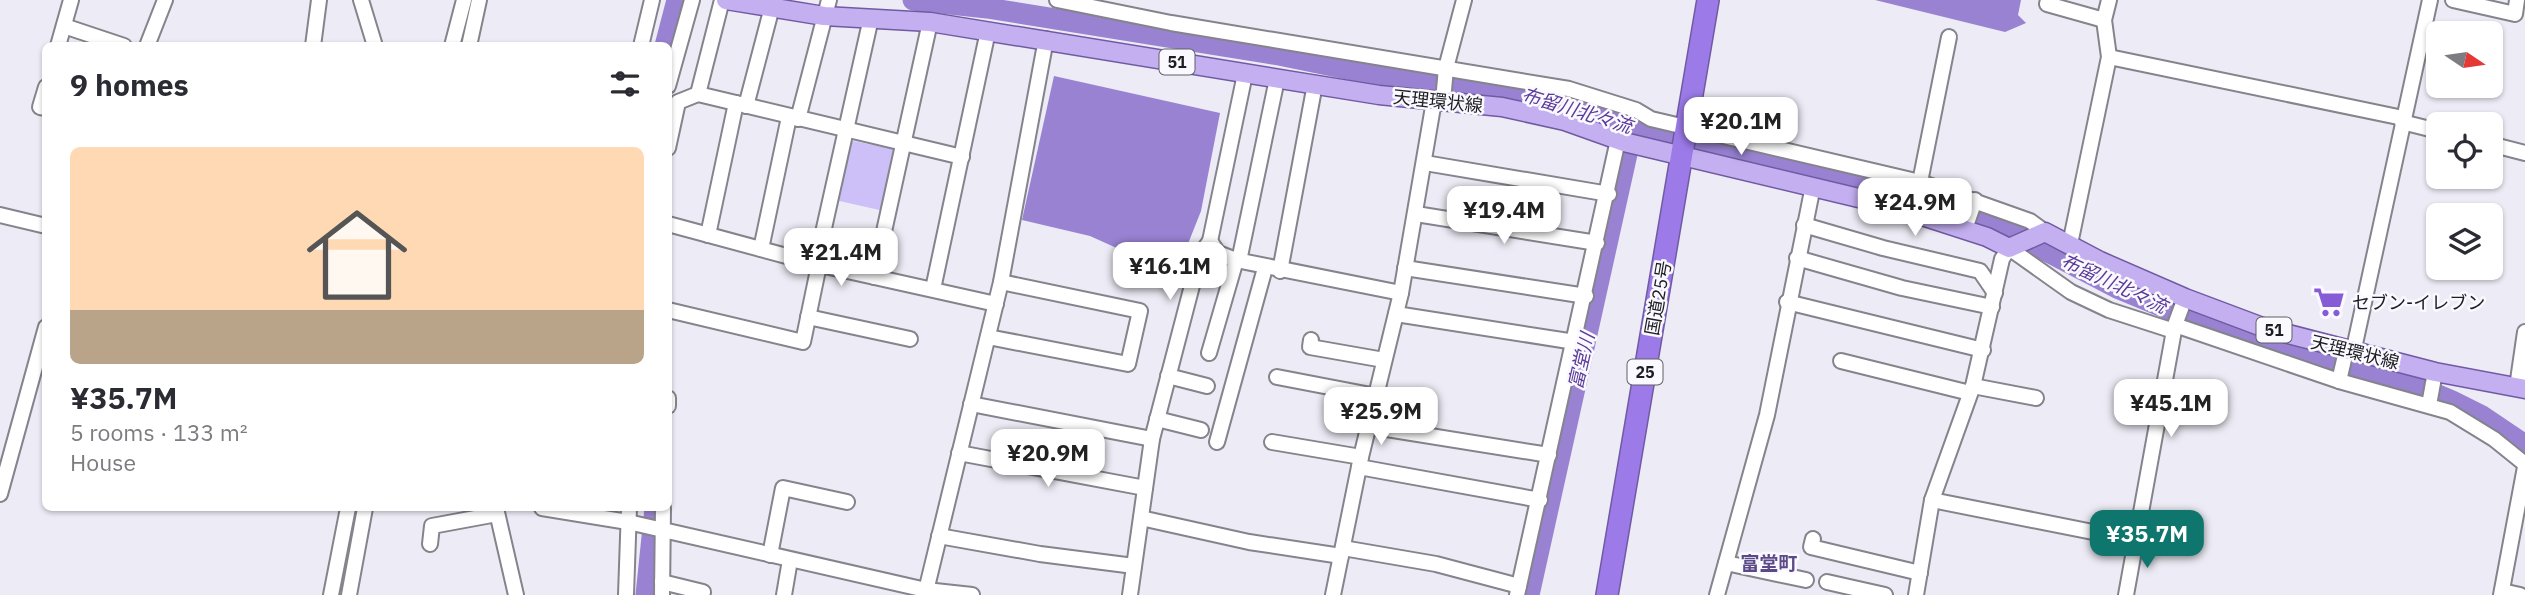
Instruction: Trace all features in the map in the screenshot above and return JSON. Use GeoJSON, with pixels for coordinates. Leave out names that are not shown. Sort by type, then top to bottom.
{"type":"FeatureCollection","features":[{"type":"Feature","properties":{"kind":"highway","name":"国道25号"},"geometry":{"type":"LineString","coordinates":[[1607,595],[1708,0]]}},
{"type":"Feature","properties":{"kind":"main road","name":"天理環状線"},"geometry":{"type":"LineString","coordinates":[[724,0],[772,8],[824,5],[871,19],[930,22],[1315,85],[1502,107],[1565,121],[1626,142],[1685,140],[1813,186],[1888,205],[2013,247]]}},
{"type":"Feature","properties":{"kind":"main road","name":"天理環状線"},"geometry":{"type":"LineString","coordinates":[[2040,232],[2185,298],[2265,328],[2349,352],[2521,388]]}},
{"type":"Feature","properties":{"kind":"main road"},"geometry":{"type":"LineString","coordinates":[[2013,247],[2040,232]]}},
{"type":"Feature","properties":{"kind":"street"},"geometry":{"type":"LineString","coordinates":[[59,42],[71,0]]}},
{"type":"Feature","properties":{"kind":"street"},"geometry":{"type":"LineString","coordinates":[[148,42],[164,0]]}},
{"type":"Feature","properties":{"kind":"street"},"geometry":{"type":"LineString","coordinates":[[313,42],[318,0]]}},
{"type":"Feature","properties":{"kind":"street"},"geometry":{"type":"LineString","coordinates":[[360,0],[375,42]]}},
{"type":"Feature","properties":{"kind":"street"},"geometry":{"type":"LineString","coordinates":[[453,42],[464,0]]}},
{"type":"Feature","properties":{"kind":"street"},"geometry":{"type":"LineString","coordinates":[[470,42],[480,0]]}},
{"type":"Feature","properties":{"kind":"street"},"geometry":{"type":"LineString","coordinates":[[642,42],[652,0]]}},
{"type":"Feature","properties":{"kind":"street"},"geometry":{"type":"LineString","coordinates":[[672,72],[692,0]]}},
{"type":"Feature","properties":{"kind":"street"},"geometry":{"type":"LineString","coordinates":[[698,94],[724,0]]}},
{"type":"Feature","properties":{"kind":"street"},"geometry":{"type":"LineString","coordinates":[[1057,0],[1171,23],[1569,89],[1636,110],[1685,140],[1920,182],[2030,221],[2040,232]]}},
{"type":"Feature","properties":{"kind":"street"},"geometry":{"type":"LineString","coordinates":[[1464,0],[1440,99],[1421,161],[1609,194]]}},
{"type":"Feature","properties":{"kind":"street"},"geometry":{"type":"LineString","coordinates":[[2048,0],[2047,4],[2104,20]]}},
{"type":"Feature","properties":{"kind":"street"},"geometry":{"type":"LineString","coordinates":[[2070,244],[2109,57],[2104,20],[2109,0]]}},
{"type":"Feature","properties":{"kind":"street"},"geometry":{"type":"LineString","coordinates":[[2339,381],[2349,352],[2430,0]]}},
{"type":"Feature","properties":{"kind":"street"},"geometry":{"type":"LineString","coordinates":[[2453,0],[2515,14],[2517,0]]}},
{"type":"Feature","properties":{"kind":"street"},"geometry":{"type":"LineString","coordinates":[[761,249],[824,5]]}},
{"type":"Feature","properties":{"kind":"street"},"geometry":{"type":"LineString","coordinates":[[708,235],[741,105],[772,8]]}},
{"type":"Feature","properties":{"kind":"street"},"geometry":{"type":"LineString","coordinates":[[672,311],[803,342],[845,130],[871,19]]}},
{"type":"Feature","properties":{"kind":"street"},"geometry":{"type":"LineString","coordinates":[[874,277],[930,22]]}},
{"type":"Feature","properties":{"kind":"street"},"geometry":{"type":"LineString","coordinates":[[64,26],[112,42]]}},
{"type":"Feature","properties":{"kind":"street"},"geometry":{"type":"LineString","coordinates":[[933,289],[988,31]]}},
{"type":"Feature","properties":{"kind":"street"},"geometry":{"type":"LineString","coordinates":[[1920,182],[1949,37]]}},
{"type":"Feature","properties":{"kind":"street"},"geometry":{"type":"LineString","coordinates":[[925,592],[1002,282],[1046,39]]}},
{"type":"Feature","properties":{"kind":"street"},"geometry":{"type":"LineString","coordinates":[[2109,57],[2426,127]]}},
{"type":"Feature","properties":{"kind":"street"},"geometry":{"type":"LineString","coordinates":[[1130,595],[1152,439],[1200,256],[1210,242],[1245,74]]}},
{"type":"Feature","properties":{"kind":"street"},"geometry":{"type":"LineString","coordinates":[[1209,353],[1238,260],[1276,79]]}},
{"type":"Feature","properties":{"kind":"street"},"geometry":{"type":"LineString","coordinates":[[1217,442],[1273,269],[1315,85]]}},
{"type":"Feature","properties":{"kind":"street"},"geometry":{"type":"LineString","coordinates":[[672,130],[678,102],[698,94],[962,157]]}},
{"type":"Feature","properties":{"kind":"street"},"geometry":{"type":"LineString","coordinates":[[1141,518],[1249,542],[1436,564],[1518,591],[1597,243],[1626,142]]}},
{"type":"Feature","properties":{"kind":"street"},"geometry":{"type":"LineString","coordinates":[[2503,147],[2525,153]]}},
{"type":"Feature","properties":{"kind":"street"},"geometry":{"type":"LineString","coordinates":[[1334,595],[1360,462],[1401,293],[1425,163]]}},
{"type":"Feature","properties":{"kind":"street"},"geometry":{"type":"LineString","coordinates":[[1717,595],[1767,415],[1787,302],[1813,186]]}},
{"type":"Feature","properties":{"kind":"street"},"geometry":{"type":"LineString","coordinates":[[1965,229],[1975,200]]}},
{"type":"Feature","properties":{"kind":"street"},"geometry":{"type":"LineString","coordinates":[[1416,214],[1597,243]]}},
{"type":"Feature","properties":{"kind":"street"},"geometry":{"type":"LineString","coordinates":[[0,215],[42,224]]}},
{"type":"Feature","properties":{"kind":"street"},"geometry":{"type":"LineString","coordinates":[[672,225],[817,265],[996,304]]}},
{"type":"Feature","properties":{"kind":"street"},"geometry":{"type":"LineString","coordinates":[[1804,225],[1980,271],[1994,300]]}},
{"type":"Feature","properties":{"kind":"street"},"geometry":{"type":"LineString","coordinates":[[1210,242],[1218,253],[1238,260],[1401,293]]}},
{"type":"Feature","properties":{"kind":"street"},"geometry":{"type":"LineString","coordinates":[[1916,595],[1932,500],[1972,390],[2002,259],[2013,247],[2071,292],[2109,310],[2339,381],[2429,405],[2450,412],[2483,432],[2525,469],[2501,593],[2520,595]]}},
{"type":"Feature","properties":{"kind":"street"},"geometry":{"type":"LineString","coordinates":[[1797,258],[1902,289],[1994,300]]}},
{"type":"Feature","properties":{"kind":"street"},"geometry":{"type":"LineString","coordinates":[[1405,268],[1586,296]]}},
{"type":"Feature","properties":{"kind":"street"},"geometry":{"type":"LineString","coordinates":[[988,337],[1128,364],[1140,311],[1002,282]]}},
{"type":"Feature","properties":{"kind":"street"},"geometry":{"type":"LineString","coordinates":[[2126,595],[2133,540],[2174,328],[2185,298]]}},
{"type":"Feature","properties":{"kind":"street"},"geometry":{"type":"LineString","coordinates":[[1787,302],[1983,350]]}},
{"type":"Feature","properties":{"kind":"street"},"geometry":{"type":"LineString","coordinates":[[1396,314],[1575,342]]}},
{"type":"Feature","properties":{"kind":"street"},"geometry":{"type":"LineString","coordinates":[[808,317],[910,339]]}},
{"type":"Feature","properties":{"kind":"street"},"geometry":{"type":"LineString","coordinates":[[2521,388],[2517,372],[2525,332]]}},
{"type":"Feature","properties":{"kind":"street"},"geometry":{"type":"LineString","coordinates":[[1311,340],[1310,347],[1384,360]]}},
{"type":"Feature","properties":{"kind":"street"},"geometry":{"type":"LineString","coordinates":[[0,494],[42,342]]}},
{"type":"Feature","properties":{"kind":"street"},"geometry":{"type":"LineString","coordinates":[[1841,361],[1972,390],[2036,398]]}},
{"type":"Feature","properties":{"kind":"street"},"geometry":{"type":"LineString","coordinates":[[2429,405],[2435,372]]}},
{"type":"Feature","properties":{"kind":"street"},"geometry":{"type":"LineString","coordinates":[[1168,376],[1207,386]]}},
{"type":"Feature","properties":{"kind":"street"},"geometry":{"type":"LineString","coordinates":[[1278,377],[1376,396]]}},
{"type":"Feature","properties":{"kind":"street"},"geometry":{"type":"LineString","coordinates":[[971,404],[1152,439]]}},
{"type":"Feature","properties":{"kind":"street"},"geometry":{"type":"LineString","coordinates":[[1157,419],[1201,430]]}},
{"type":"Feature","properties":{"kind":"street"},"geometry":{"type":"LineString","coordinates":[[1368,426],[1549,455]]}},
{"type":"Feature","properties":{"kind":"street"},"geometry":{"type":"LineString","coordinates":[[1272,442],[1540,500]]}},
{"type":"Feature","properties":{"kind":"street"},"geometry":{"type":"LineString","coordinates":[[959,453],[1145,488]]}},
{"type":"Feature","properties":{"kind":"street"},"geometry":{"type":"LineString","coordinates":[[770,555],[783,488],[847,502]]}},
{"type":"Feature","properties":{"kind":"street"},"geometry":{"type":"LineString","coordinates":[[1932,500],[2133,540]]}},
{"type":"Feature","properties":{"kind":"street"},"geometry":{"type":"LineString","coordinates":[[331,595],[347,511]]}},
{"type":"Feature","properties":{"kind":"street"},"geometry":{"type":"LineString","coordinates":[[349,595],[364,511]]}},
{"type":"Feature","properties":{"kind":"street"},"geometry":{"type":"LineString","coordinates":[[430,544],[432,526],[496,511],[516,595]]}},
{"type":"Feature","properties":{"kind":"street"},"geometry":{"type":"LineString","coordinates":[[579,511],[629,515],[661,530],[925,592],[972,595]]}},
{"type":"Feature","properties":{"kind":"street"},"geometry":{"type":"LineString","coordinates":[[663,511],[662,589],[703,592]]}},
{"type":"Feature","properties":{"kind":"street"},"geometry":{"type":"LineString","coordinates":[[626,595],[629,515]]}},
{"type":"Feature","properties":{"kind":"street"},"geometry":{"type":"LineString","coordinates":[[939,536],[1040,554],[1134,566]]}},
{"type":"Feature","properties":{"kind":"street"},"geometry":{"type":"LineString","coordinates":[[1813,539],[1811,547],[1920,573]]}},
{"type":"Feature","properties":{"kind":"street"},"geometry":{"type":"LineString","coordinates":[[785,595],[790,560]]}},
{"type":"Feature","properties":{"kind":"street"},"geometry":{"type":"LineString","coordinates":[[1726,563],[1806,580]]}},
{"type":"Feature","properties":{"kind":"street"},"geometry":{"type":"LineString","coordinates":[[1827,582],[1885,595]]}},
{"type":"Feature","properties":{"kind":"shaded area"},"geometry":{"type":"Polygon","coordinates":[[[1875,0],[2021,0],[2018,15],[2026,23],[2005,32],[1875,0]]]}},
{"type":"Feature","properties":{"kind":"shaded area"},"geometry":{"type":"Polygon","coordinates":[[[1054,76],[1220,113],[1201,211],[1180,264],[1161,268],[1090,236],[1022,220],[1054,76]]]}},
{"type":"Feature","properties":{"kind":"shaded area"},"geometry":{"type":"Polygon","coordinates":[[[853,141],[893,149],[897,155],[884,211],[835,200],[848,145],[853,141]]]}},
{"type":"Feature","properties":{"kind":"waterway"},"geometry":{"type":"LineString","coordinates":[[666,42],[677,0]]}},
{"type":"Feature","properties":{"kind":"waterway","name":"布留川北々流"},"geometry":{"type":"LineString","coordinates":[[913,0],[987,8],[1279,55],[1381,76],[1514,91],[1576,105],[1633,127],[1919,197],[2004,229],[2117,288],[2192,319],[2317,362],[2419,387],[2482,416],[2525,445]]}},
{"type":"Feature","properties":{"kind":"waterway","name":"富堂川"},"geometry":{"type":"LineString","coordinates":[[1529,595],[1633,127]]}},
{"type":"Feature","properties":{"kind":"waterway"},"geometry":{"type":"LineString","coordinates":[[646,595],[655,511]]}},
{"type":"Feature","properties":{"kind":"place","name":"セブン-イレブン"},"geometry":{"type":"Point","coordinates":[2329,302]}},
{"type":"Feature","properties":{"kind":"district","name":"富堂町"},"geometry":{"type":"Point","coordinates":[1769,563]}}]}
